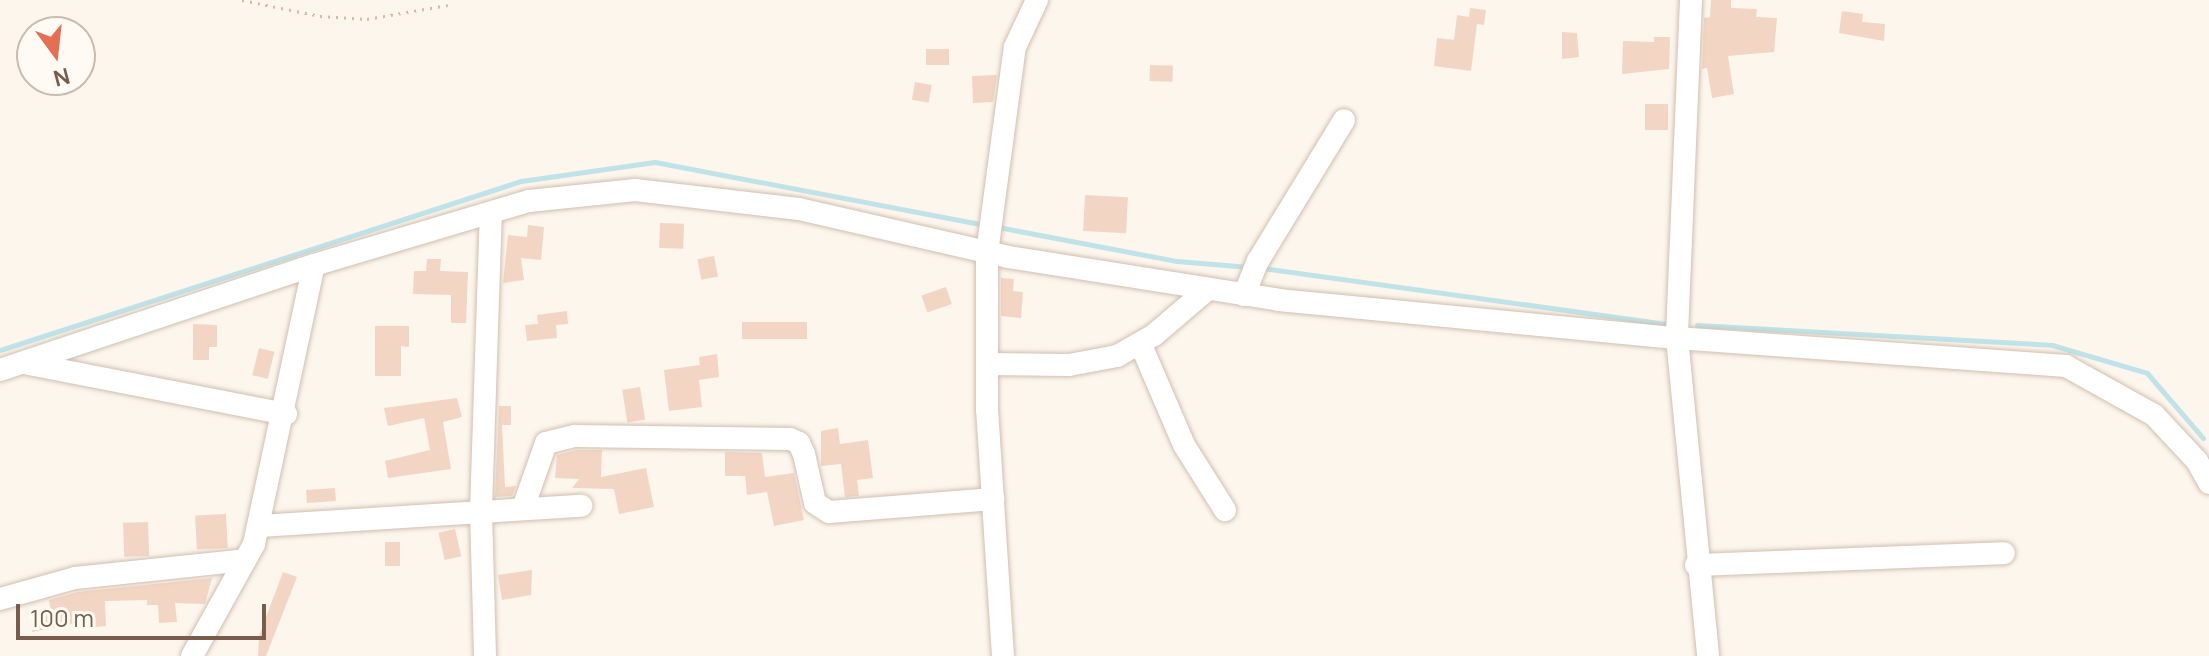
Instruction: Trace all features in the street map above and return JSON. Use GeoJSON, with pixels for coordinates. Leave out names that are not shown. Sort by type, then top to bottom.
{"type":"FeatureCollection","features":[{"type":"Feature","properties":{"kind":"street"},"geometry":{"type":"LineString","coordinates":[[1003,656],[987,364],[989,239],[1015,47],[1037,0]]}},
{"type":"Feature","properties":{"kind":"street"},"geometry":{"type":"LineString","coordinates":[[1691,0],[1677,338],[1696,565],[1708,656]]}},
{"type":"Feature","properties":{"kind":"street"},"geometry":{"type":"LineString","coordinates":[[1246,291],[1258,261],[1344,120]]}},
{"type":"Feature","properties":{"kind":"street"},"geometry":{"type":"LineString","coordinates":[[0,370],[314,265],[529,201],[635,190],[799,209],[989,239],[1208,289],[1677,338],[2066,366],[2154,415],[2203,457],[2209,483]]}},
{"type":"Feature","properties":{"kind":"street"},"geometry":{"type":"LineString","coordinates":[[485,656],[481,510],[491,213]]}},
{"type":"Feature","properties":{"kind":"street"},"geometry":{"type":"LineString","coordinates":[[192,656],[245,560],[259,526],[286,414],[314,265]]}},
{"type":"Feature","properties":{"kind":"street"},"geometry":{"type":"LineString","coordinates":[[987,364],[1069,365],[1117,356],[1141,345],[1208,289]]}},
{"type":"Feature","properties":{"kind":"street"},"geometry":{"type":"LineString","coordinates":[[1141,345],[1184,445],[1225,510]]}},
{"type":"Feature","properties":{"kind":"street"},"geometry":{"type":"LineString","coordinates":[[23,363],[286,414]]}},
{"type":"Feature","properties":{"kind":"street"},"geometry":{"type":"LineString","coordinates":[[523,508],[546,443],[575,436],[790,439],[799,443],[815,503],[829,512],[993,499]]}},
{"type":"Feature","properties":{"kind":"street"},"geometry":{"type":"LineString","coordinates":[[259,526],[581,506]]}},
{"type":"Feature","properties":{"kind":"street"},"geometry":{"type":"LineString","coordinates":[[1696,565],[2004,553]]}},
{"type":"Feature","properties":{"kind":"street"},"geometry":{"type":"LineString","coordinates":[[0,599],[75,578],[245,560]]}},
{"type":"Feature","properties":{"kind":"path"},"geometry":{"type":"LineString","coordinates":[[242,0],[320,16],[367,19],[448,5]]}},
{"type":"Feature","properties":{"kind":"building"},"geometry":{"type":"Polygon","coordinates":[[[1711,0],[1731,0],[1731,8],[1757,9],[1756,17],[1777,18],[1774,52],[1728,56],[1734,94],[1712,98],[1707,68],[1702,69],[1704,18],[1710,17],[1711,0]]]}},
{"type":"Feature","properties":{"kind":"building"},"geometry":{"type":"Polygon","coordinates":[[[1470,8],[1486,10],[1484,25],[1477,24],[1471,71],[1434,66],[1437,38],[1454,40],[1457,15],[1469,17],[1470,8]]]}},
{"type":"Feature","properties":{"kind":"building"},"geometry":{"type":"Polygon","coordinates":[[[1842,11],[1863,14],[1862,22],[1885,24],[1884,41],[1839,33],[1842,11]]]}},
{"type":"Feature","properties":{"kind":"building"},"geometry":{"type":"Polygon","coordinates":[[[1562,32],[1577,33],[1579,57],[1562,59],[1562,32]]]}},
{"type":"Feature","properties":{"kind":"building"},"geometry":{"type":"Polygon","coordinates":[[[1654,37],[1670,37],[1669,69],[1622,74],[1623,41],[1654,42],[1654,37]]]}},
{"type":"Feature","properties":{"kind":"building"},"geometry":{"type":"Polygon","coordinates":[[[926,49],[949,49],[949,65],[926,65],[926,49]]]}},
{"type":"Feature","properties":{"kind":"building"},"geometry":{"type":"Polygon","coordinates":[[[1150,65],[1173,66],[1172,82],[1149,81],[1150,65]]]}},
{"type":"Feature","properties":{"kind":"building"},"geometry":{"type":"Polygon","coordinates":[[[997,75],[993,102],[973,103],[972,76],[997,75]]]}},
{"type":"Feature","properties":{"kind":"building"},"geometry":{"type":"Polygon","coordinates":[[[915,82],[932,85],[929,103],[912,100],[915,82]]]}},
{"type":"Feature","properties":{"kind":"building"},"geometry":{"type":"Polygon","coordinates":[[[1645,104],[1668,104],[1668,130],[1645,130],[1645,104]]]}},
{"type":"Feature","properties":{"kind":"building"},"geometry":{"type":"Polygon","coordinates":[[[1085,195],[1128,197],[1126,233],[1083,231],[1085,195]]]}},
{"type":"Feature","properties":{"kind":"building"},"geometry":{"type":"Polygon","coordinates":[[[660,223],[684,224],[683,249],[659,248],[660,223]]]}},
{"type":"Feature","properties":{"kind":"building"},"geometry":{"type":"Polygon","coordinates":[[[528,225],[544,227],[541,260],[521,258],[524,280],[503,283],[508,235],[527,237],[528,225]]]}},
{"type":"Feature","properties":{"kind":"building"},"geometry":{"type":"Polygon","coordinates":[[[714,256],[718,277],[701,280],[697,259],[714,256]]]}},
{"type":"Feature","properties":{"kind":"building"},"geometry":{"type":"Polygon","coordinates":[[[427,259],[441,259],[440,271],[468,272],[466,323],[451,323],[451,295],[413,294],[414,271],[426,271],[427,259]]]}},
{"type":"Feature","properties":{"kind":"building"},"geometry":{"type":"Polygon","coordinates":[[[1001,278],[1014,279],[1013,291],[1023,292],[1021,318],[1001,316],[1001,278]]]}},
{"type":"Feature","properties":{"kind":"building"},"geometry":{"type":"Polygon","coordinates":[[[946,287],[952,304],[927,312],[921,295],[946,287]]]}},
{"type":"Feature","properties":{"kind":"building"},"geometry":{"type":"Polygon","coordinates":[[[567,311],[568,324],[556,325],[557,338],[527,341],[525,325],[538,324],[537,315],[567,311]]]}},
{"type":"Feature","properties":{"kind":"building"},"geometry":{"type":"Polygon","coordinates":[[[742,322],[807,322],[807,339],[742,339],[742,322]]]}},
{"type":"Feature","properties":{"kind":"building"},"geometry":{"type":"Polygon","coordinates":[[[193,324],[217,325],[217,347],[209,347],[209,360],[193,360],[193,324]]]}},
{"type":"Feature","properties":{"kind":"building"},"geometry":{"type":"Polygon","coordinates":[[[375,326],[409,326],[409,347],[401,346],[401,376],[375,376],[375,326]]]}},
{"type":"Feature","properties":{"kind":"building"},"geometry":{"type":"Polygon","coordinates":[[[259,348],[275,352],[268,379],[252,375],[259,348]]]}},
{"type":"Feature","properties":{"kind":"building"},"geometry":{"type":"Polygon","coordinates":[[[717,354],[719,377],[699,380],[702,407],[669,411],[664,370],[700,365],[699,357],[717,354]]]}},
{"type":"Feature","properties":{"kind":"building"},"geometry":{"type":"Polygon","coordinates":[[[640,387],[645,420],[627,422],[622,390],[640,387]]]}},
{"type":"Feature","properties":{"kind":"building"},"geometry":{"type":"Polygon","coordinates":[[[457,398],[462,417],[443,422],[451,469],[388,478],[385,461],[430,450],[424,418],[388,426],[384,408],[457,398]]]}},
{"type":"Feature","properties":{"kind":"building"},"geometry":{"type":"Polygon","coordinates":[[[499,406],[511,406],[511,425],[502,425],[505,487],[516,486],[512,496],[495,497],[499,406]]]}},
{"type":"Feature","properties":{"kind":"building"},"geometry":{"type":"Polygon","coordinates":[[[838,428],[840,444],[868,440],[873,478],[857,480],[859,496],[845,497],[841,464],[821,466],[821,431],[838,428]]]}},
{"type":"Feature","properties":{"kind":"building"},"geometry":{"type":"Polygon","coordinates":[[[577,450],[602,450],[601,477],[646,468],[654,507],[619,514],[614,489],[572,488],[579,479],[555,478],[557,455],[577,450]]]}},
{"type":"Feature","properties":{"kind":"building"},"geometry":{"type":"Polygon","coordinates":[[[725,452],[762,453],[765,477],[794,473],[804,520],[774,526],[767,492],[747,495],[745,476],[725,476],[725,452]]]}},
{"type":"Feature","properties":{"kind":"building"},"geometry":{"type":"Polygon","coordinates":[[[335,488],[336,501],[307,503],[306,490],[335,488]]]}},
{"type":"Feature","properties":{"kind":"building"},"geometry":{"type":"Polygon","coordinates":[[[226,514],[228,548],[197,550],[195,516],[226,514]]]}},
{"type":"Feature","properties":{"kind":"building"},"geometry":{"type":"Polygon","coordinates":[[[148,522],[149,556],[124,557],[123,523],[148,522]]]}},
{"type":"Feature","properties":{"kind":"building"},"geometry":{"type":"Polygon","coordinates":[[[455,529],[461,556],[445,560],[438,533],[455,529]]]}},
{"type":"Feature","properties":{"kind":"building"},"geometry":{"type":"Polygon","coordinates":[[[385,542],[400,542],[400,566],[385,566],[385,542]]]}},
{"type":"Feature","properties":{"kind":"building"},"geometry":{"type":"Polygon","coordinates":[[[532,570],[531,595],[502,600],[498,575],[532,570]]]}},
{"type":"Feature","properties":{"kind":"building"},"geometry":{"type":"Polygon","coordinates":[[[283,572],[297,577],[266,656],[258,656],[259,636],[283,572]]]}},
{"type":"Feature","properties":{"kind":"building"},"geometry":{"type":"Polygon","coordinates":[[[212,578],[205,604],[175,603],[177,622],[159,623],[158,605],[147,605],[147,600],[105,601],[106,626],[86,628],[85,621],[32,632],[32,611],[51,612],[49,600],[78,592],[212,578]]]}},
{"type":"Feature","properties":{"kind":"waterway"},"geometry":{"type":"LineString","coordinates":[[0,350],[521,181],[655,162],[985,225]]}},
{"type":"Feature","properties":{"kind":"waterway"},"geometry":{"type":"LineString","coordinates":[[998,227],[1177,261],[1249,267]]}},
{"type":"Feature","properties":{"kind":"waterway"},"geometry":{"type":"LineString","coordinates":[[1263,268],[1666,324]]}},
{"type":"Feature","properties":{"kind":"waterway"},"geometry":{"type":"LineString","coordinates":[[1697,325],[2052,345],[2147,373],[2203,438]]}}]}
